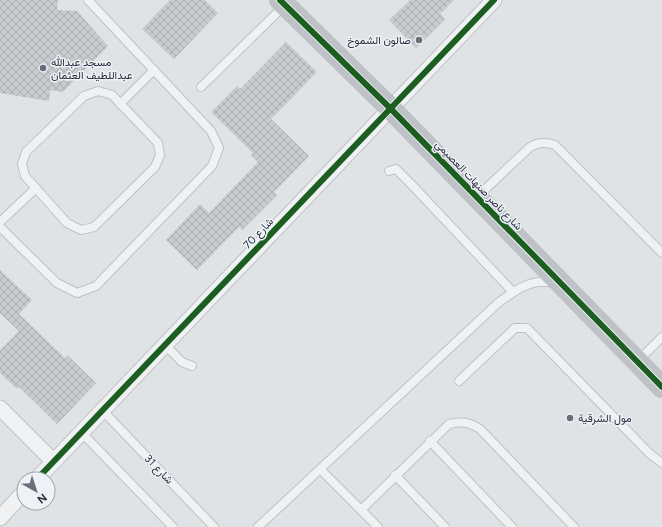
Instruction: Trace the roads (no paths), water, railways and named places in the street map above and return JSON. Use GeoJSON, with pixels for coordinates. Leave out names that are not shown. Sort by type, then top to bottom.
{"type":"FeatureCollection","features":[{"type":"Feature","properties":{"kind":"street","name":"شارع 70"},"geometry":{"type":"LineString","coordinates":[[45,471],[494,0]]}},
{"type":"Feature","properties":{"kind":"street","name":"شارع ناصر صنهات العصيمي"},"geometry":{"type":"LineString","coordinates":[[283,3],[390,108],[662,387]]}},
{"type":"Feature","properties":{"kind":"street"},"geometry":{"type":"LineString","coordinates":[[0,408],[54,461]]}},
{"type":"Feature","properties":{"kind":"street"},"geometry":{"type":"LineString","coordinates":[[0,518],[16,501]]}},
{"type":"Feature","properties":{"kind":"lane"},"geometry":{"type":"LineString","coordinates":[[0,227],[57,283],[77,292],[96,286],[212,166],[219,148],[211,131],[88,0]]}},
{"type":"Feature","properties":{"kind":"lane"},"geometry":{"type":"LineString","coordinates":[[201,87],[283,3]]}},
{"type":"Feature","properties":{"kind":"lane"},"geometry":{"type":"LineString","coordinates":[[120,104],[154,70]]}},
{"type":"Feature","properties":{"kind":"lane"},"geometry":{"type":"LineString","coordinates":[[98,92],[112,95],[120,104],[158,143],[160,156],[155,167],[94,227],[81,230],[67,223],[25,176],[22,164],[26,152],[84,96],[98,92]]}},
{"type":"Feature","properties":{"kind":"lane"},"geometry":{"type":"LineString","coordinates":[[477,197],[530,148],[538,143],[546,142],[555,145],[662,253]]}},
{"type":"Feature","properties":{"kind":"lane"},"geometry":{"type":"LineString","coordinates":[[389,171],[396,169],[513,292]]}},
{"type":"Feature","properties":{"kind":"lane"},"geometry":{"type":"LineString","coordinates":[[0,222],[36,188]]}},
{"type":"Feature","properties":{"kind":"lane"},"geometry":{"type":"LineString","coordinates":[[258,527],[321,470],[498,303],[513,292],[532,283],[552,283],[567,289]]}},
{"type":"Feature","properties":{"kind":"lane"},"geometry":{"type":"LineString","coordinates":[[459,381],[515,328],[527,328],[650,454],[662,462]]}},
{"type":"Feature","properties":{"kind":"lane"},"geometry":{"type":"LineString","coordinates":[[637,362],[662,337]]}},
{"type":"Feature","properties":{"kind":"lane"},"geometry":{"type":"LineString","coordinates":[[165,346],[182,362],[192,366]]}},
{"type":"Feature","properties":{"kind":"lane","name":"شارع 31"},"geometry":{"type":"LineString","coordinates":[[103,411],[214,527]]}},
{"type":"Feature","properties":{"kind":"lane"},"geometry":{"type":"LineString","coordinates":[[361,510],[394,475],[430,441],[449,424],[458,422],[469,423],[480,429],[574,527]]}},
{"type":"Feature","properties":{"kind":"lane"},"geometry":{"type":"LineString","coordinates":[[82,432],[173,527]]}},
{"type":"Feature","properties":{"kind":"lane"},"geometry":{"type":"LineString","coordinates":[[430,441],[512,527]]}},
{"type":"Feature","properties":{"kind":"lane"},"geometry":{"type":"LineString","coordinates":[[321,470],[378,527]]}},
{"type":"Feature","properties":{"kind":"lane"},"geometry":{"type":"LineString","coordinates":[[394,475],[445,527]]}},
{"type":"Feature","properties":{"kind":"place","name":"صالون الشموخ"},"geometry":{"type":"Point","coordinates":[419,40]}},
{"type":"Feature","properties":{"kind":"place","name":"مسجد عبدالله عبداللطيف العثمان"},"geometry":{"type":"Point","coordinates":[43,68]}},
{"type":"Feature","properties":{"kind":"place","name":"مول الشرقية"},"geometry":{"type":"Point","coordinates":[570,418]}}]}
